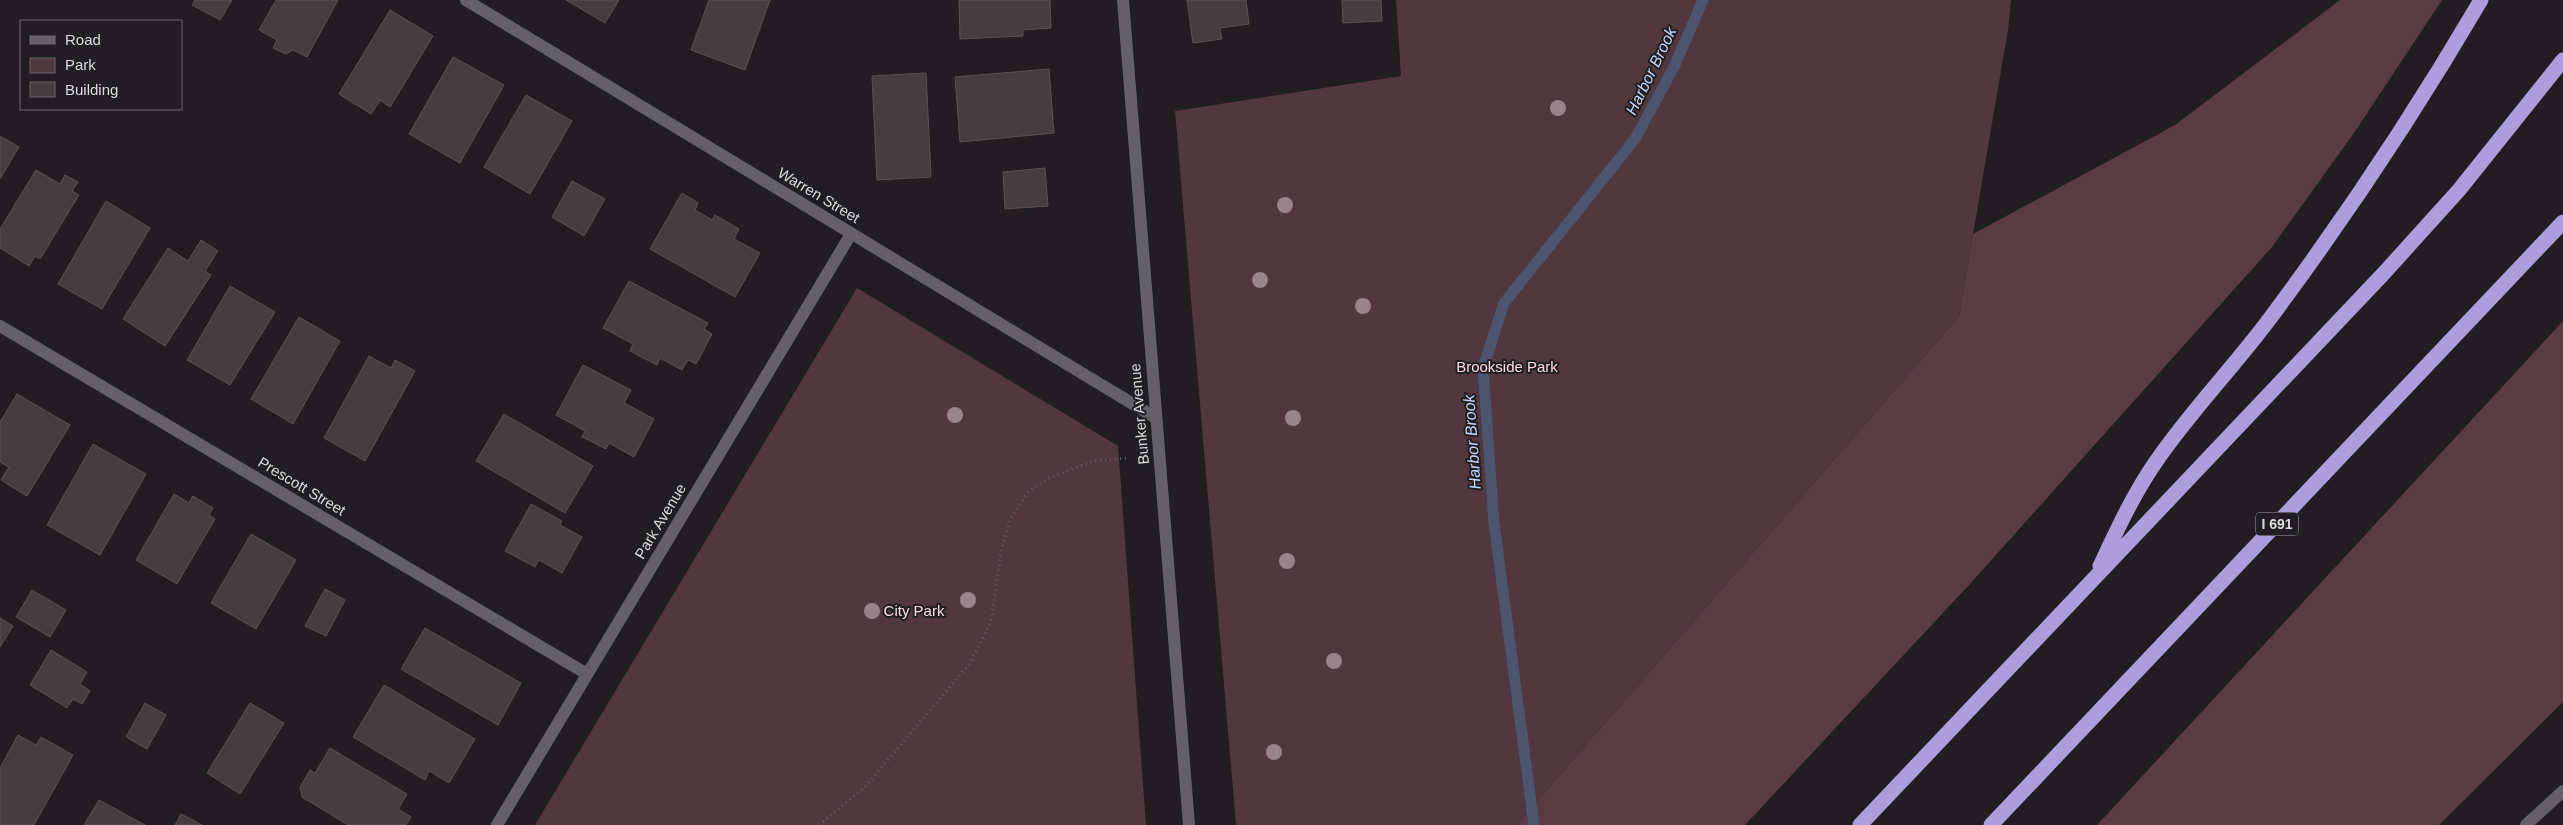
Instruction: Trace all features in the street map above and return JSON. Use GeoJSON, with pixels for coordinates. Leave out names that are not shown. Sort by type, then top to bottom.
{"type":"FeatureCollection","features":[{"type":"Feature","properties":{"kind":"highway"},"geometry":{"type":"LineString","coordinates":[[2095,577],[2134,496],[2156,461],[2267,322],[2332,232],[2422,98],[2480,0]]}},
{"type":"Feature","properties":{"kind":"highway"},"geometry":{"type":"LineString","coordinates":[[1860,825],[2424,229],[2491,151],[2563,60]]}},
{"type":"Feature","properties":{"kind":"highway","name":"I 691"},"geometry":{"type":"LineString","coordinates":[[1991,825],[2563,222]]}},
{"type":"Feature","properties":{"kind":"street","name":"Warren Street"},"geometry":{"type":"LineString","coordinates":[[466,0],[1156,418]]}},
{"type":"Feature","properties":{"kind":"street","name":"Bunker Avenue"},"geometry":{"type":"LineString","coordinates":[[1123,0],[1189,825]]}},
{"type":"Feature","properties":{"kind":"street","name":"Park Avenue"},"geometry":{"type":"LineString","coordinates":[[496,825],[851,234]]}},
{"type":"Feature","properties":{"kind":"street","name":"Prescott Street"},"geometry":{"type":"LineString","coordinates":[[0,326],[587,674]]}},
{"type":"Feature","properties":{"kind":"street"},"geometry":{"type":"LineString","coordinates":[[2526,825],[2563,791]]}},
{"type":"Feature","properties":{"kind":"path"},"geometry":{"type":"LineString","coordinates":[[819,825],[865,787],[970,663],[992,622],[1001,551],[1011,518],[1029,491],[1049,478],[1094,461],[1127,458]]}},
{"type":"Feature","properties":{"kind":"green space","name":"Brookside Park"},"geometry":{"type":"Polygon","coordinates":[[[1396,0],[2011,0],[2008,30],[1959,316],[1516,825],[1236,825],[1175,111],[1401,76],[1396,0]]]}},
{"type":"Feature","properties":{"kind":"green space","name":"City Park"},"geometry":{"type":"Polygon","coordinates":[[[857,288],[1118,446],[1146,825],[535,825],[857,288]]]}},
{"type":"Feature","properties":{"kind":"shaded area"},"geometry":{"type":"Polygon","coordinates":[[[2340,0],[2442,0],[2354,133],[2272,247],[1969,585],[1745,825],[1516,825],[1959,316],[1973,234],[2175,125],[2340,0]]]}},
{"type":"Feature","properties":{"kind":"shaded area"},"geometry":{"type":"Polygon","coordinates":[[[2563,321],[2563,702],[2439,825],[2097,825],[2563,321]]]}},
{"type":"Feature","properties":{"kind":"building"},"geometry":{"type":"Polygon","coordinates":[[[195,0],[232,0],[220,20],[192,5],[195,0]]]}},
{"type":"Feature","properties":{"kind":"building"},"geometry":{"type":"Polygon","coordinates":[[[276,0],[338,0],[307,57],[293,50],[286,54],[273,48],[277,40],[259,30],[276,0]]]}},
{"type":"Feature","properties":{"kind":"building"},"geometry":{"type":"Polygon","coordinates":[[[566,0],[619,0],[605,23],[566,0]]]}},
{"type":"Feature","properties":{"kind":"building"},"geometry":{"type":"Polygon","coordinates":[[[709,0],[770,0],[745,70],[691,50],[709,0]]]}},
{"type":"Feature","properties":{"kind":"building"},"geometry":{"type":"Polygon","coordinates":[[[959,0],[1050,0],[1051,28],[1023,30],[1023,36],[960,39],[959,0]]]}},
{"type":"Feature","properties":{"kind":"building"},"geometry":{"type":"Polygon","coordinates":[[[1187,0],[1246,0],[1249,24],[1220,28],[1222,39],[1193,43],[1187,0]]]}},
{"type":"Feature","properties":{"kind":"building"},"geometry":{"type":"Polygon","coordinates":[[[1342,0],[1381,0],[1382,21],[1343,23],[1342,0]]]}},
{"type":"Feature","properties":{"kind":"building"},"geometry":{"type":"Polygon","coordinates":[[[390,10],[433,36],[390,107],[380,100],[371,114],[339,94],[390,10]]]}},
{"type":"Feature","properties":{"kind":"building"},"geometry":{"type":"Polygon","coordinates":[[[453,57],[504,85],[460,163],[409,134],[453,57]]]}},
{"type":"Feature","properties":{"kind":"building"},"geometry":{"type":"Polygon","coordinates":[[[1049,69],[1054,133],[960,142],[955,77],[1049,69]]]}},
{"type":"Feature","properties":{"kind":"building"},"geometry":{"type":"Polygon","coordinates":[[[926,73],[931,177],[877,180],[872,76],[926,73]]]}},
{"type":"Feature","properties":{"kind":"building"},"geometry":{"type":"Polygon","coordinates":[[[526,95],[572,121],[530,194],[484,167],[526,95]]]}},
{"type":"Feature","properties":{"kind":"building"},"geometry":{"type":"Polygon","coordinates":[[[0,136],[19,147],[0,179],[0,136]]]}},
{"type":"Feature","properties":{"kind":"building"},"geometry":{"type":"Polygon","coordinates":[[[1045,168],[1048,206],[1005,209],[1003,172],[1045,168]]]}},
{"type":"Feature","properties":{"kind":"building"},"geometry":{"type":"Polygon","coordinates":[[[36,170],[60,184],[65,175],[78,182],[72,191],[79,195],[40,259],[35,256],[29,266],[0,248],[0,229],[36,170]]]}},
{"type":"Feature","properties":{"kind":"building"},"geometry":{"type":"Polygon","coordinates":[[[572,181],[605,199],[584,236],[552,217],[572,181]]]}},
{"type":"Feature","properties":{"kind":"building"},"geometry":{"type":"Polygon","coordinates":[[[682,193],[698,203],[695,210],[712,220],[715,215],[739,229],[734,239],[760,253],[735,297],[650,249],[682,193]]]}},
{"type":"Feature","properties":{"kind":"building"},"geometry":{"type":"Polygon","coordinates":[[[106,201],[150,228],[102,309],[58,284],[106,201]]]}},
{"type":"Feature","properties":{"kind":"building"},"geometry":{"type":"Polygon","coordinates":[[[201,240],[218,251],[205,271],[211,275],[165,346],[123,319],[168,248],[188,261],[201,240]]]}},
{"type":"Feature","properties":{"kind":"building"},"geometry":{"type":"Polygon","coordinates":[[[629,281],[708,323],[704,329],[712,334],[696,364],[688,360],[682,370],[660,358],[657,365],[630,351],[633,344],[603,328],[629,281]]]}},
{"type":"Feature","properties":{"kind":"building"},"geometry":{"type":"Polygon","coordinates":[[[230,286],[275,312],[230,385],[187,360],[230,286]]]}},
{"type":"Feature","properties":{"kind":"building"},"geometry":{"type":"Polygon","coordinates":[[[299,317],[340,341],[293,424],[251,399],[299,317]]]}},
{"type":"Feature","properties":{"kind":"building"},"geometry":{"type":"Polygon","coordinates":[[[369,356],[391,368],[395,360],[415,371],[365,461],[324,438],[369,356]]]}},
{"type":"Feature","properties":{"kind":"building"},"geometry":{"type":"Polygon","coordinates":[[[583,365],[631,390],[624,403],[654,419],[634,457],[609,443],[606,449],[582,437],[585,431],[556,415],[583,365]]]}},
{"type":"Feature","properties":{"kind":"building"},"geometry":{"type":"Polygon","coordinates":[[[17,394],[70,425],[27,496],[1,480],[9,467],[0,462],[0,422],[17,394]]]}},
{"type":"Feature","properties":{"kind":"building"},"geometry":{"type":"Polygon","coordinates":[[[504,414],[593,466],[565,513],[476,461],[504,414]]]}},
{"type":"Feature","properties":{"kind":"building"},"geometry":{"type":"Polygon","coordinates":[[[93,444],[146,474],[100,555],[47,525],[93,444]]]}},
{"type":"Feature","properties":{"kind":"building"},"geometry":{"type":"Polygon","coordinates":[[[174,494],[189,503],[193,496],[213,508],[209,515],[215,519],[177,584],[136,560],[174,494]]]}},
{"type":"Feature","properties":{"kind":"building"},"geometry":{"type":"Polygon","coordinates":[[[531,504],[562,521],[560,525],[582,537],[562,573],[539,560],[535,567],[505,551],[531,504]]]}},
{"type":"Feature","properties":{"kind":"building"},"geometry":{"type":"Polygon","coordinates":[[[251,534],[296,560],[256,629],[211,603],[251,534]]]}},
{"type":"Feature","properties":{"kind":"building"},"geometry":{"type":"Polygon","coordinates":[[[325,589],[345,600],[326,636],[305,626],[325,589]]]}},
{"type":"Feature","properties":{"kind":"building"},"geometry":{"type":"Polygon","coordinates":[[[32,590],[66,610],[50,637],[16,617],[32,590]]]}},
{"type":"Feature","properties":{"kind":"building"},"geometry":{"type":"Polygon","coordinates":[[[0,618],[13,626],[0,647],[0,618]]]}},
{"type":"Feature","properties":{"kind":"building"},"geometry":{"type":"Polygon","coordinates":[[[425,628],[521,683],[498,725],[401,669],[425,628]]]}},
{"type":"Feature","properties":{"kind":"building"},"geometry":{"type":"Polygon","coordinates":[[[51,650],[87,672],[80,684],[90,691],[82,704],[73,699],[67,708],[30,685],[51,650]]]}},
{"type":"Feature","properties":{"kind":"building"},"geometry":{"type":"Polygon","coordinates":[[[384,685],[475,739],[449,783],[429,771],[425,780],[353,737],[384,685]]]}},
{"type":"Feature","properties":{"kind":"building"},"geometry":{"type":"Polygon","coordinates":[[[145,703],[166,715],[147,749],[126,737],[145,703]]]}},
{"type":"Feature","properties":{"kind":"building"},"geometry":{"type":"Polygon","coordinates":[[[250,703],[284,723],[240,794],[207,773],[250,703]]]}},
{"type":"Feature","properties":{"kind":"building"},"geometry":{"type":"Polygon","coordinates":[[[18,735],[36,745],[41,737],[73,755],[34,825],[0,825],[0,768],[18,735]]]}},
{"type":"Feature","properties":{"kind":"building"},"geometry":{"type":"Polygon","coordinates":[[[330,748],[407,794],[398,809],[411,817],[406,825],[348,825],[302,797],[300,787],[310,770],[315,773],[330,748]]]}},
{"type":"Feature","properties":{"kind":"building"},"geometry":{"type":"Polygon","coordinates":[[[99,800],[145,825],[84,825],[99,800]]]}},
{"type":"Feature","properties":{"kind":"building"},"geometry":{"type":"Polygon","coordinates":[[[181,814],[202,825],[175,825],[181,814]]]}},
{"type":"Feature","properties":{"kind":"waterway","name":"Harbor Brook"},"geometry":{"type":"LineString","coordinates":[[1534,825],[1494,523],[1483,368],[1504,303],[1635,139],[1674,67],[1703,0]]}}]}
